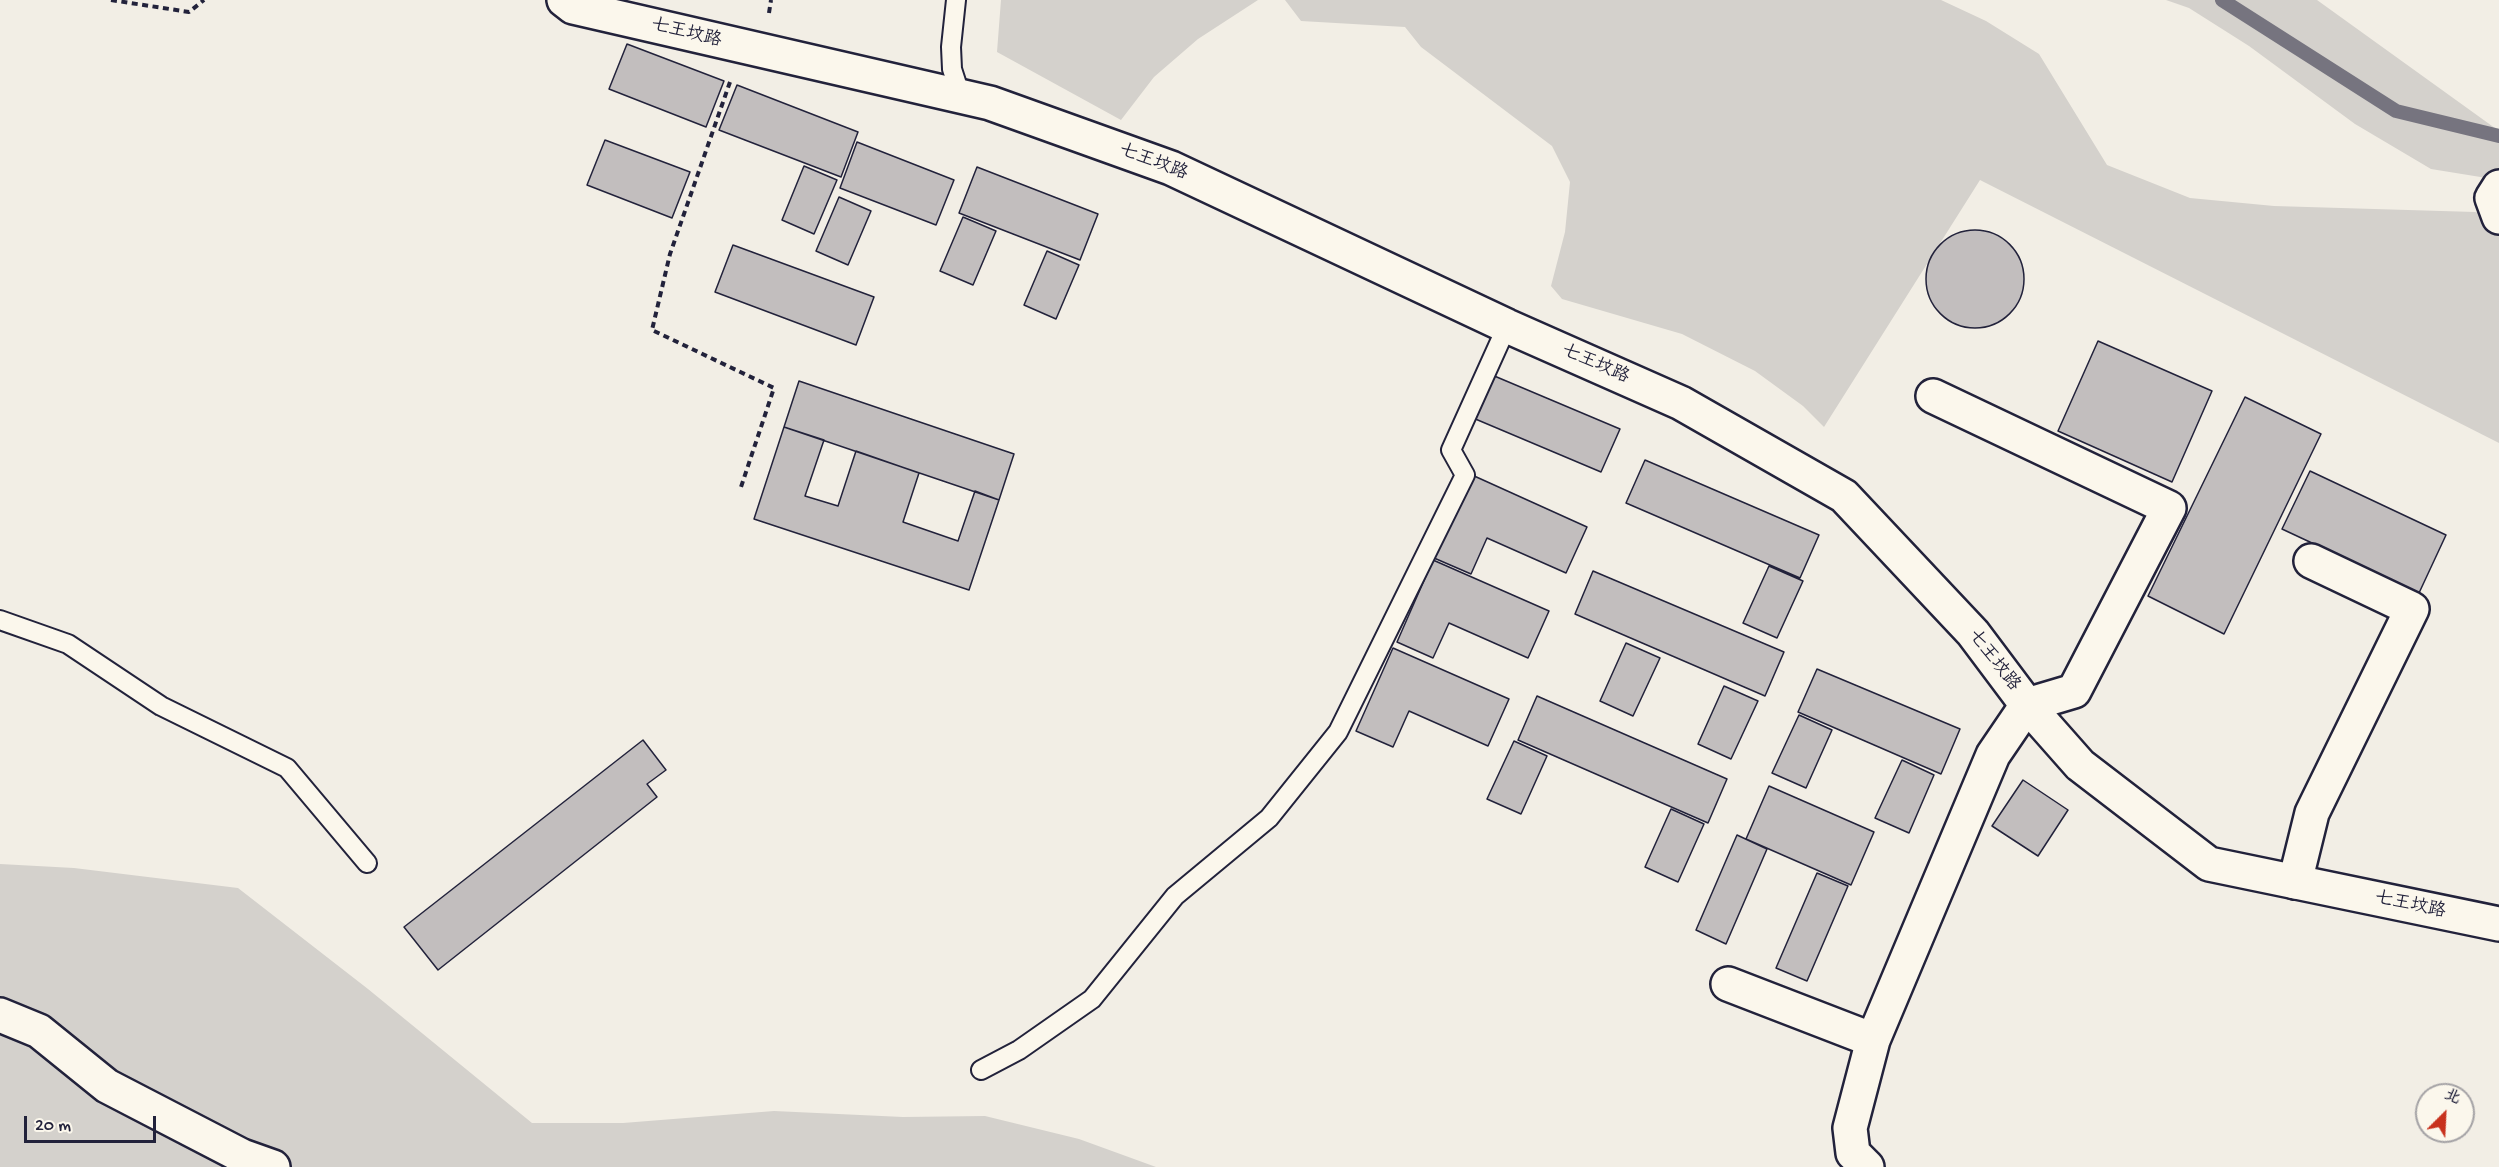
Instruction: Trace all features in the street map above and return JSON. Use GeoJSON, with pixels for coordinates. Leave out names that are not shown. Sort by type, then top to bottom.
{"type":"FeatureCollection","features":[{"type":"Feature","properties":{"kind":"street","name":"七王坟路"},"geometry":{"type":"LineString","coordinates":[[564,0],[573,7],[738,47],[990,103],[1171,168],[1507,326],[1682,403],[1844,496],[1973,633],[2027,705],[2079,765],[2209,864],[2499,924]]}},
{"type":"Feature","properties":{"kind":"street"},"geometry":{"type":"LineString","coordinates":[[2499,187],[2492,198],[2499,217]]}},
{"type":"Feature","properties":{"kind":"street"},"geometry":{"type":"LineString","coordinates":[[1867,1167],[1853,1154],[1850,1128],[1873,1040],[1993,755],[2027,705],[2074,691],[2169,508],[1933,396]]}},
{"type":"Feature","properties":{"kind":"street"},"geometry":{"type":"LineString","coordinates":[[2295,882],[2312,813],[2412,609],[2311,561]]}},
{"type":"Feature","properties":{"kind":"street"},"geometry":{"type":"LineString","coordinates":[[1728,984],[1873,1040]]}},
{"type":"Feature","properties":{"kind":"street"},"geometry":{"type":"LineString","coordinates":[[0,1015],[39,1030],[107,1086],[242,1156],[273,1167]]}},
{"type":"Feature","properties":{"kind":"lane"},"geometry":{"type":"LineString","coordinates":[[956,0],[951,47],[952,69],[961,97]]}},
{"type":"Feature","properties":{"kind":"lane"},"geometry":{"type":"LineString","coordinates":[[981,1070],[1019,1050],[1092,999],[1174,896],[1269,818],[1338,732],[1465,475],[1451,450],[1507,326]]}},
{"type":"Feature","properties":{"kind":"lane"},"geometry":{"type":"LineString","coordinates":[[0,620],[68,644],[161,706],[287,768],[367,862]]}},
{"type":"Feature","properties":{"kind":"path"},"geometry":{"type":"LineString","coordinates":[[111,0],[189,12],[204,0]]}},
{"type":"Feature","properties":{"kind":"path"},"geometry":{"type":"LineString","coordinates":[[738,47],[733,75],[670,254],[652,330],[774,388],[741,487]]}},
{"type":"Feature","properties":{"kind":"shaded area"},"geometry":{"type":"Polygon","coordinates":[[[1001,0],[1258,0],[1198,39],[1154,77],[1121,120],[997,52],[1001,0]]]}},
{"type":"Feature","properties":{"kind":"shaded area"},"geometry":{"type":"Polygon","coordinates":[[[1285,0],[1941,0],[1986,21],[2039,54],[2107,165],[2190,198],[2274,206],[2475,212],[2499,217],[2499,443],[1980,180],[1824,427],[1803,406],[1755,371],[1682,334],[1562,299],[1551,286],[1565,232],[1570,182],[1552,146],[1421,47],[1405,27],[1301,21],[1285,0]]]}},
{"type":"Feature","properties":{"kind":"shaded area"},"geometry":{"type":"Polygon","coordinates":[[[2166,0],[2317,0],[2499,131],[2499,180],[2431,169],[2355,124],[2249,46],[2189,8],[2166,0]]]}},
{"type":"Feature","properties":{"kind":"shaded area"},"geometry":{"type":"Polygon","coordinates":[[[0,864],[74,868],[238,888],[368,989],[532,1123],[623,1123],[774,1111],[903,1117],[985,1116],[1079,1139],[1156,1167],[0,1167],[0,864]]]}},
{"type":"Feature","properties":{"kind":"building"},"geometry":{"type":"Polygon","coordinates":[[[627,44],[724,81],[706,127],[609,89],[627,44]]]}},
{"type":"Feature","properties":{"kind":"building"},"geometry":{"type":"Polygon","coordinates":[[[737,85],[858,132],[841,177],[719,130],[737,85]]]}},
{"type":"Feature","properties":{"kind":"building"},"geometry":{"type":"Polygon","coordinates":[[[605,140],[690,172],[672,218],[587,185],[605,140]]]}},
{"type":"Feature","properties":{"kind":"building"},"geometry":{"type":"Polygon","coordinates":[[[857,142],[954,180],[936,225],[840,188],[857,142]]]}},
{"type":"Feature","properties":{"kind":"building"},"geometry":{"type":"Polygon","coordinates":[[[804,166],[837,180],[814,234],[782,220],[804,166]]]}},
{"type":"Feature","properties":{"kind":"building"},"geometry":{"type":"Polygon","coordinates":[[[977,167],[1098,214],[1080,260],[959,213],[977,167]]]}},
{"type":"Feature","properties":{"kind":"building"},"geometry":{"type":"Polygon","coordinates":[[[839,197],[871,211],[848,265],[816,251],[839,197]]]}},
{"type":"Feature","properties":{"kind":"building"},"geometry":{"type":"Polygon","coordinates":[[[963,217],[996,231],[973,285],[940,271],[963,217]]]}},
{"type":"Feature","properties":{"kind":"building"},"geometry":{"type":"Polygon","coordinates":[[[1975,230],[1994,234],[2009,245],[2020,260],[2024,279],[2020,298],[2009,313],[1994,324],[1975,328],[1956,324],[1941,313],[1930,298],[1926,279],[1930,260],[1941,245],[1956,234],[1975,230]]]}},
{"type":"Feature","properties":{"kind":"building"},"geometry":{"type":"Polygon","coordinates":[[[733,245],[874,297],[856,345],[715,292],[733,245]]]}},
{"type":"Feature","properties":{"kind":"building"},"geometry":{"type":"Polygon","coordinates":[[[1047,251],[1079,265],[1056,319],[1024,305],[1047,251]]]}},
{"type":"Feature","properties":{"kind":"building"},"geometry":{"type":"Polygon","coordinates":[[[2098,341],[2212,391],[2172,482],[2058,431],[2098,341]]]}},
{"type":"Feature","properties":{"kind":"building"},"geometry":{"type":"Polygon","coordinates":[[[1492,375],[1620,429],[1601,472],[1473,418],[1492,375]]]}},
{"type":"Feature","properties":{"kind":"building"},"geometry":{"type":"Polygon","coordinates":[[[799,381],[1014,454],[999,500],[784,427],[799,381]]]}},
{"type":"Feature","properties":{"kind":"building"},"geometry":{"type":"Polygon","coordinates":[[[2245,397],[2321,434],[2224,634],[2148,596],[2245,397]]]}},
{"type":"Feature","properties":{"kind":"building"},"geometry":{"type":"Polygon","coordinates":[[[784,427],[824,440],[805,496],[838,506],[856,451],[919,473],[903,522],[958,541],[975,491],[999,500],[969,590],[754,519],[784,427]]]}},
{"type":"Feature","properties":{"kind":"building"},"geometry":{"type":"Polygon","coordinates":[[[1645,460],[1819,535],[1800,578],[1626,503],[1645,460]]]}},
{"type":"Feature","properties":{"kind":"building"},"geometry":{"type":"Polygon","coordinates":[[[2310,471],[2446,535],[2419,593],[2282,529],[2310,471]]]}},
{"type":"Feature","properties":{"kind":"building"},"geometry":{"type":"Polygon","coordinates":[[[1472,475],[1587,527],[1566,573],[1487,538],[1471,574],[1434,558],[1472,475]]]}},
{"type":"Feature","properties":{"kind":"building"},"geometry":{"type":"Polygon","coordinates":[[[1433,560],[1549,611],[1528,658],[1449,623],[1433,658],[1397,642],[1433,560]]]}},
{"type":"Feature","properties":{"kind":"building"},"geometry":{"type":"Polygon","coordinates":[[[1769,566],[1803,581],[1777,638],[1743,623],[1769,566]]]}},
{"type":"Feature","properties":{"kind":"building"},"geometry":{"type":"Polygon","coordinates":[[[1593,571],[1784,652],[1765,696],[1575,614],[1593,571]]]}},
{"type":"Feature","properties":{"kind":"building"},"geometry":{"type":"Polygon","coordinates":[[[1626,643],[1660,658],[1633,716],[1600,701],[1626,643]]]}},
{"type":"Feature","properties":{"kind":"building"},"geometry":{"type":"Polygon","coordinates":[[[1393,648],[1509,699],[1488,746],[1409,711],[1393,747],[1356,731],[1393,648]]]}},
{"type":"Feature","properties":{"kind":"building"},"geometry":{"type":"Polygon","coordinates":[[[1817,669],[1960,729],[1941,774],[1798,712],[1817,669]]]}},
{"type":"Feature","properties":{"kind":"building"},"geometry":{"type":"Polygon","coordinates":[[[1724,686],[1758,701],[1731,759],[1698,744],[1724,686]]]}},
{"type":"Feature","properties":{"kind":"building"},"geometry":{"type":"Polygon","coordinates":[[[1537,696],[1727,779],[1708,823],[1518,740],[1537,696]]]}},
{"type":"Feature","properties":{"kind":"building"},"geometry":{"type":"Polygon","coordinates":[[[1799,715],[1832,730],[1806,788],[1772,773],[1799,715]]]}},
{"type":"Feature","properties":{"kind":"building"},"geometry":{"type":"Polygon","coordinates":[[[643,740],[666,770],[647,784],[657,797],[438,970],[404,927],[643,740]]]}},
{"type":"Feature","properties":{"kind":"building"},"geometry":{"type":"Polygon","coordinates":[[[1514,741],[1547,756],[1521,814],[1487,799],[1514,741]]]}},
{"type":"Feature","properties":{"kind":"building"},"geometry":{"type":"Polygon","coordinates":[[[1902,760],[1934,775],[1909,833],[1875,818],[1902,760]]]}},
{"type":"Feature","properties":{"kind":"building"},"geometry":{"type":"Polygon","coordinates":[[[2023,780],[2068,810],[2038,856],[1992,826],[2023,780]]]}},
{"type":"Feature","properties":{"kind":"building"},"geometry":{"type":"Polygon","coordinates":[[[1769,786],[1874,832],[1851,885],[1746,839],[1769,786]]]}},
{"type":"Feature","properties":{"kind":"building"},"geometry":{"type":"Polygon","coordinates":[[[1671,809],[1704,824],[1678,882],[1645,867],[1671,809]]]}},
{"type":"Feature","properties":{"kind":"building"},"geometry":{"type":"Polygon","coordinates":[[[1737,835],[1767,849],[1726,944],[1696,930],[1737,835]]]}},
{"type":"Feature","properties":{"kind":"building"},"geometry":{"type":"Polygon","coordinates":[[[1817,873],[1848,886],[1807,981],[1776,968],[1817,873]]]}},
{"type":"Feature","properties":{"kind":"waterway"},"geometry":{"type":"LineString","coordinates":[[2222,0],[2396,111],[2499,136]]}}]}
